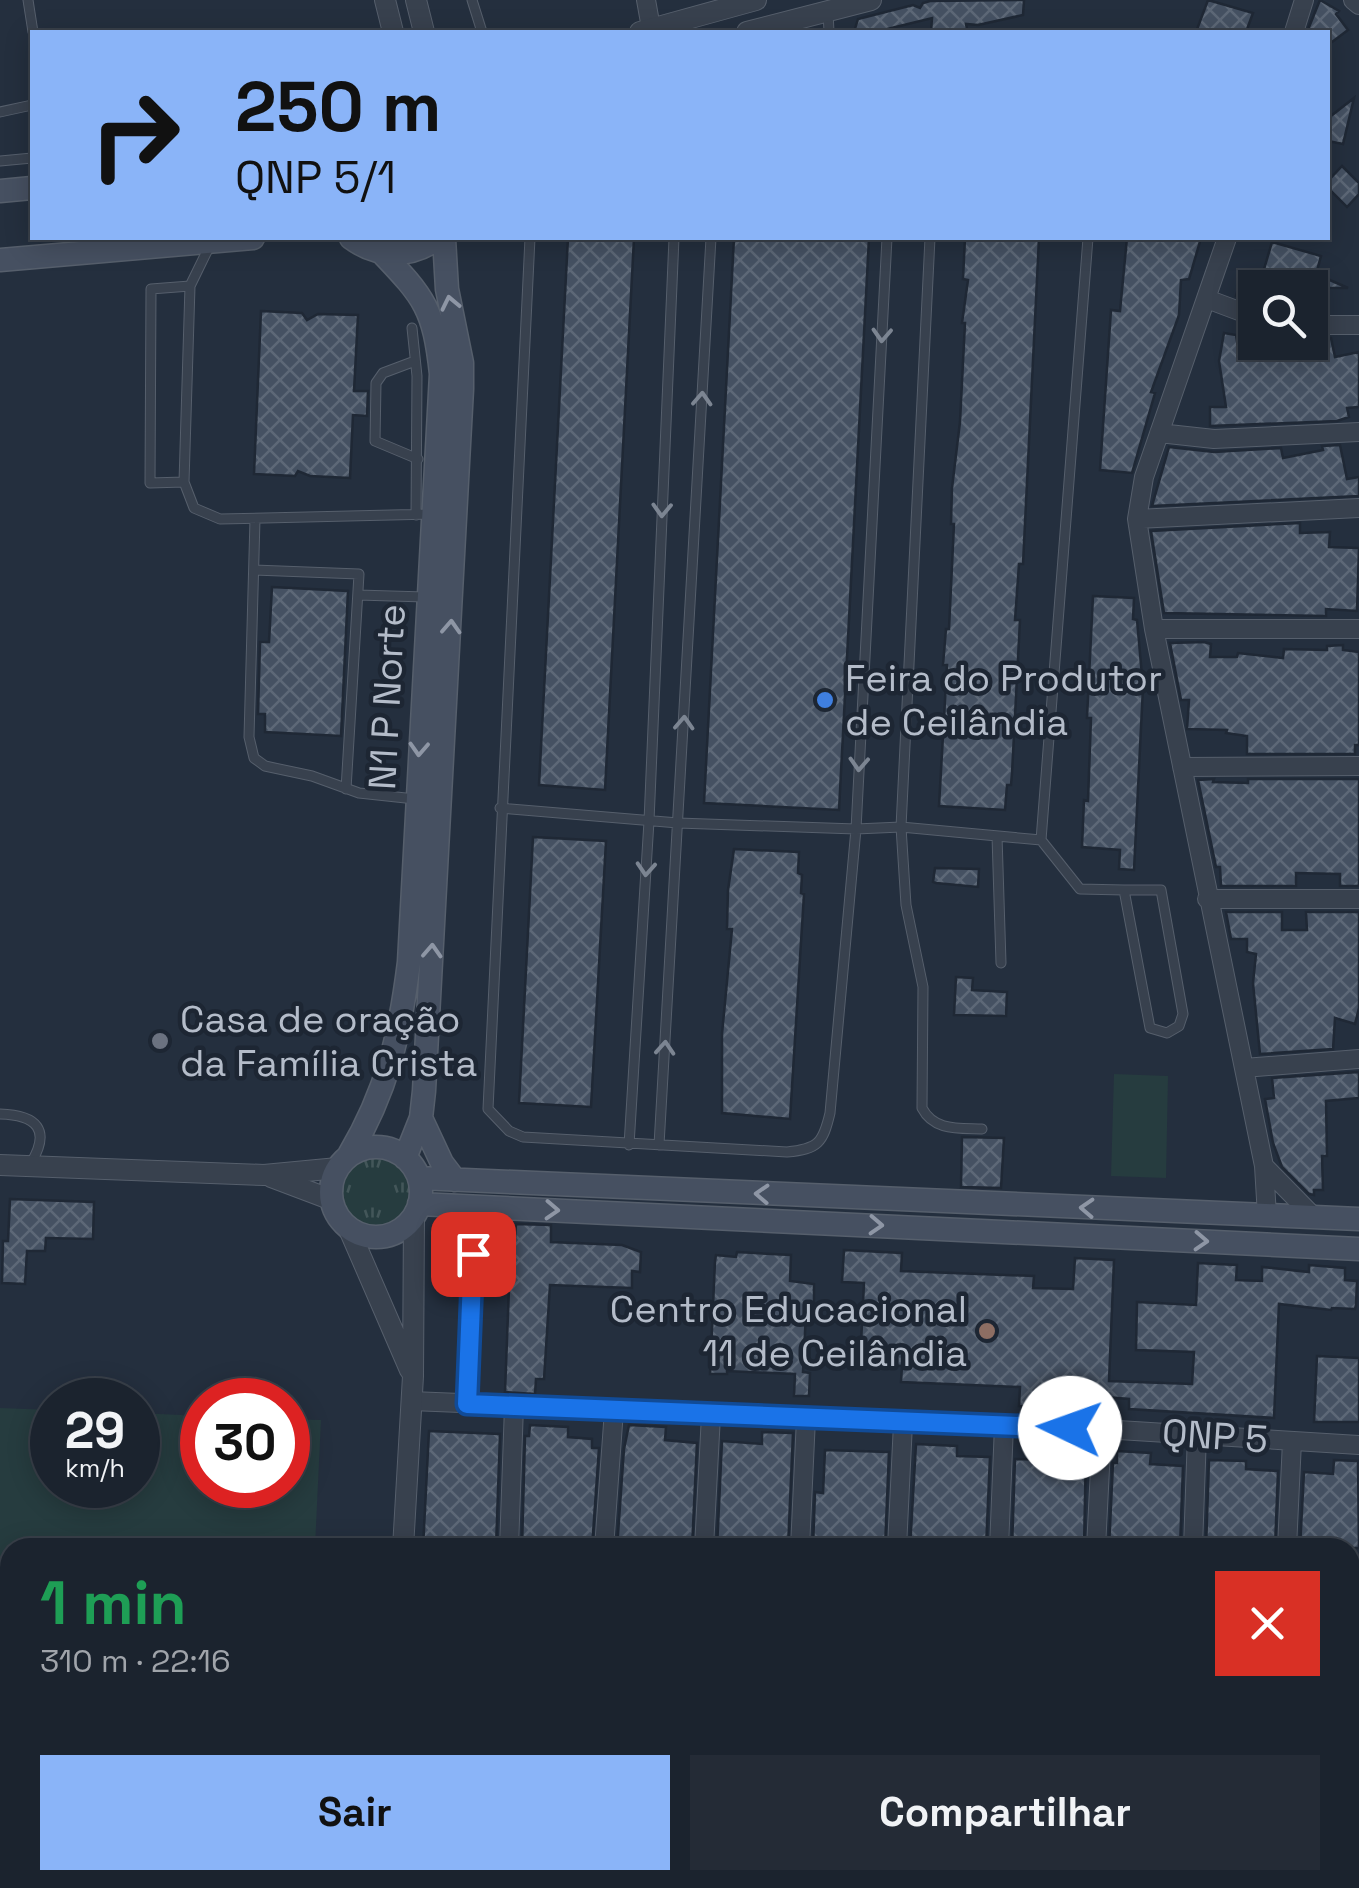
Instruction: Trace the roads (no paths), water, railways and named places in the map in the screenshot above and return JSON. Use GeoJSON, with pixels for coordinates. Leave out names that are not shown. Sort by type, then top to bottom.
{"type":"FeatureCollection","features":[{"type":"Feature","properties":{"kind":"main road"},"geometry":{"type":"LineString","coordinates":[[0,191],[30,188]]}},
{"type":"Feature","properties":{"kind":"main road"},"geometry":{"type":"LineString","coordinates":[[0,260],[169,240]]}},
{"type":"Feature","properties":{"kind":"main road","name":"N1 P Norte"},"geometry":{"type":"LineString","coordinates":[[343,1162],[381,1094],[394,1056],[409,962],[428,596],[425,514],[440,374],[434,322],[418,290],[380,252],[355,240]]}},
{"type":"Feature","properties":{"kind":"main road"},"geometry":{"type":"LineString","coordinates":[[380,252],[408,252],[436,240]]}},
{"type":"Feature","properties":{"kind":"main road","name":"N1 P Norte"},"geometry":{"type":"LineString","coordinates":[[405,1158],[421,1118],[462,389],[462,363],[441,240]]}},
{"type":"Feature","properties":{"kind":"main road"},"geometry":{"type":"LineString","coordinates":[[421,1118],[442,1163],[455,1180]]}},
{"type":"Feature","properties":{"kind":"main road"},"geometry":{"type":"LineString","coordinates":[[378,1147],[405,1158],[418,1178],[417,1210],[404,1227],[376,1237],[348,1227],[332,1200],[332,1183],[343,1162],[362,1149],[378,1147]]}},
{"type":"Feature","properties":{"kind":"main road"},"geometry":{"type":"LineString","coordinates":[[418,1178],[1359,1219]]}},
{"type":"Feature","properties":{"kind":"main road"},"geometry":{"type":"LineString","coordinates":[[417,1210],[475,1206],[1359,1249]]}},
{"type":"Feature","properties":{"kind":"street"},"geometry":{"type":"LineString","coordinates":[[386,0],[393,30]]}},
{"type":"Feature","properties":{"kind":"street"},"geometry":{"type":"LineString","coordinates":[[416,0],[424,30]]}},
{"type":"Feature","properties":{"kind":"street"},"geometry":{"type":"LineString","coordinates":[[646,0],[646,30],[753,0]]}},
{"type":"Feature","properties":{"kind":"street"},"geometry":{"type":"LineString","coordinates":[[763,30],[828,22],[871,0]]}},
{"type":"Feature","properties":{"kind":"street"},"geometry":{"type":"LineString","coordinates":[[1295,30],[1304,0]]}},
{"type":"Feature","properties":{"kind":"street"},"geometry":{"type":"LineString","coordinates":[[1353,0],[1359,6]]}},
{"type":"Feature","properties":{"kind":"street"},"geometry":{"type":"LineString","coordinates":[[1226,240],[1144,477],[1137,519],[1154,629],[1264,1166],[1268,1216]]}},
{"type":"Feature","properties":{"kind":"street"},"geometry":{"type":"LineString","coordinates":[[1207,299],[1238,311]]}},
{"type":"Feature","properties":{"kind":"street"},"geometry":{"type":"LineString","coordinates":[[1328,325],[1359,326]]}},
{"type":"Feature","properties":{"kind":"street"},"geometry":{"type":"LineString","coordinates":[[1159,433],[1214,438],[1359,432]]}},
{"type":"Feature","properties":{"kind":"street"},"geometry":{"type":"LineString","coordinates":[[1137,519],[1359,508]]}},
{"type":"Feature","properties":{"kind":"street"},"geometry":{"type":"LineString","coordinates":[[1154,629],[1359,629]]}},
{"type":"Feature","properties":{"kind":"street"},"geometry":{"type":"LineString","coordinates":[[1182,767],[1359,766]]}},
{"type":"Feature","properties":{"kind":"street"},"geometry":{"type":"LineString","coordinates":[[1207,899],[1359,899]]}},
{"type":"Feature","properties":{"kind":"street"},"geometry":{"type":"LineString","coordinates":[[1244,1068],[1359,1058]]}},
{"type":"Feature","properties":{"kind":"street"},"geometry":{"type":"LineString","coordinates":[[0,1165],[264,1175],[343,1162]]}},
{"type":"Feature","properties":{"kind":"street"},"geometry":{"type":"LineString","coordinates":[[1264,1166],[1314,1218]]}},
{"type":"Feature","properties":{"kind":"street"},"geometry":{"type":"LineString","coordinates":[[264,1175],[332,1200]]}},
{"type":"Feature","properties":{"kind":"street"},"geometry":{"type":"LineString","coordinates":[[404,1538],[417,1210]]}},
{"type":"Feature","properties":{"kind":"street"},"geometry":{"type":"LineString","coordinates":[[348,1227],[413,1376]]}},
{"type":"Feature","properties":{"kind":"street","name":"QNP 5"},"geometry":{"type":"LineString","coordinates":[[411,1401],[1004,1425],[1359,1445]]}},
{"type":"Feature","properties":{"kind":"street"},"geometry":{"type":"LineString","coordinates":[[509,1538],[514,1406]]}},
{"type":"Feature","properties":{"kind":"street"},"geometry":{"type":"LineString","coordinates":[[605,1538],[614,1410]]}},
{"type":"Feature","properties":{"kind":"street"},"geometry":{"type":"LineString","coordinates":[[705,1538],[711,1415]]}},
{"type":"Feature","properties":{"kind":"street"},"geometry":{"type":"LineString","coordinates":[[800,1538],[806,1418]]}},
{"type":"Feature","properties":{"kind":"street"},"geometry":{"type":"LineString","coordinates":[[898,1538],[903,1423]]}},
{"type":"Feature","properties":{"kind":"street"},"geometry":{"type":"LineString","coordinates":[[999,1538],[1004,1425]]}},
{"type":"Feature","properties":{"kind":"street"},"geometry":{"type":"LineString","coordinates":[[1097,1538],[1102,1430]]}},
{"type":"Feature","properties":{"kind":"street"},"geometry":{"type":"LineString","coordinates":[[1193,1538],[1197,1434]]}},
{"type":"Feature","properties":{"kind":"street"},"geometry":{"type":"LineString","coordinates":[[1288,1538],[1292,1441]]}},
{"type":"Feature","properties":{"kind":"lane"},"geometry":{"type":"LineString","coordinates":[[28,0],[33,30]]}},
{"type":"Feature","properties":{"kind":"lane"},"geometry":{"type":"LineString","coordinates":[[472,0],[481,30]]}},
{"type":"Feature","properties":{"kind":"lane"},"geometry":{"type":"LineString","coordinates":[[0,112],[30,105]]}},
{"type":"Feature","properties":{"kind":"lane"},"geometry":{"type":"LineString","coordinates":[[0,160],[30,158]]}},
{"type":"Feature","properties":{"kind":"lane"},"geometry":{"type":"LineString","coordinates":[[212,240],[190,286],[184,482],[194,508],[211,518],[425,514],[418,459],[412,328]]}},
{"type":"Feature","properties":{"kind":"lane"},"geometry":{"type":"LineString","coordinates":[[530,240],[488,1108],[509,1132],[523,1137],[787,1152],[808,1150],[824,1138],[830,1113],[856,829],[887,240]]}},
{"type":"Feature","properties":{"kind":"lane"},"geometry":{"type":"LineString","coordinates":[[629,1145],[674,240]]}},
{"type":"Feature","properties":{"kind":"lane"},"geometry":{"type":"LineString","coordinates":[[658,1145],[711,240]]}},
{"type":"Feature","properties":{"kind":"lane"},"geometry":{"type":"LineString","coordinates":[[930,240],[901,827],[906,904],[923,987],[922,1108],[929,1120],[947,1128],[982,1128]]}},
{"type":"Feature","properties":{"kind":"lane"},"geometry":{"type":"LineString","coordinates":[[1088,240],[1041,840],[1080,889],[1162,890],[1184,1014],[1180,1026],[1168,1034],[1150,1028],[1124,890]]}},
{"type":"Feature","properties":{"kind":"lane"},"geometry":{"type":"LineString","coordinates":[[184,482],[150,484],[151,289],[190,286]]}},
{"type":"Feature","properties":{"kind":"lane"},"geometry":{"type":"LineString","coordinates":[[415,362],[383,373],[376,383],[374,442],[418,459]]}},
{"type":"Feature","properties":{"kind":"lane"},"geometry":{"type":"LineString","coordinates":[[418,419],[438,391]]}},
{"type":"Feature","properties":{"kind":"lane"},"geometry":{"type":"LineString","coordinates":[[255,519],[249,737],[254,758],[265,766],[312,776],[346,789],[416,799]]}},
{"type":"Feature","properties":{"kind":"lane"},"geometry":{"type":"LineString","coordinates":[[254,570],[359,574],[346,789]]}},
{"type":"Feature","properties":{"kind":"lane"},"geometry":{"type":"LineString","coordinates":[[358,595],[428,596]]}},
{"type":"Feature","properties":{"kind":"lane"},"geometry":{"type":"LineString","coordinates":[[500,808],[678,824],[901,827],[1041,840]]}},
{"type":"Feature","properties":{"kind":"lane"},"geometry":{"type":"LineString","coordinates":[[997,836],[1001,963]]}},
{"type":"Feature","properties":{"kind":"lane"},"geometry":{"type":"LineString","coordinates":[[0,1114],[28,1119],[41,1133],[42,1142],[29,1166]]}},
{"type":"Feature","properties":{"kind":"lane"},"geometry":{"type":"LineString","coordinates":[[467,1404],[475,1206]]}},
{"type":"Feature","properties":{"kind":"place","name":"Feira do Produtor de Ceilândia"},"geometry":{"type":"Point","coordinates":[825,700]}},
{"type":"Feature","properties":{"kind":"place","name":"Casa de oração da Família Crista"},"geometry":{"type":"Point","coordinates":[160,1041]}},
{"type":"Feature","properties":{"kind":"place","name":"Centro Educacional 11 de Ceilândia"},"geometry":{"type":"Point","coordinates":[987,1331]}}]}
